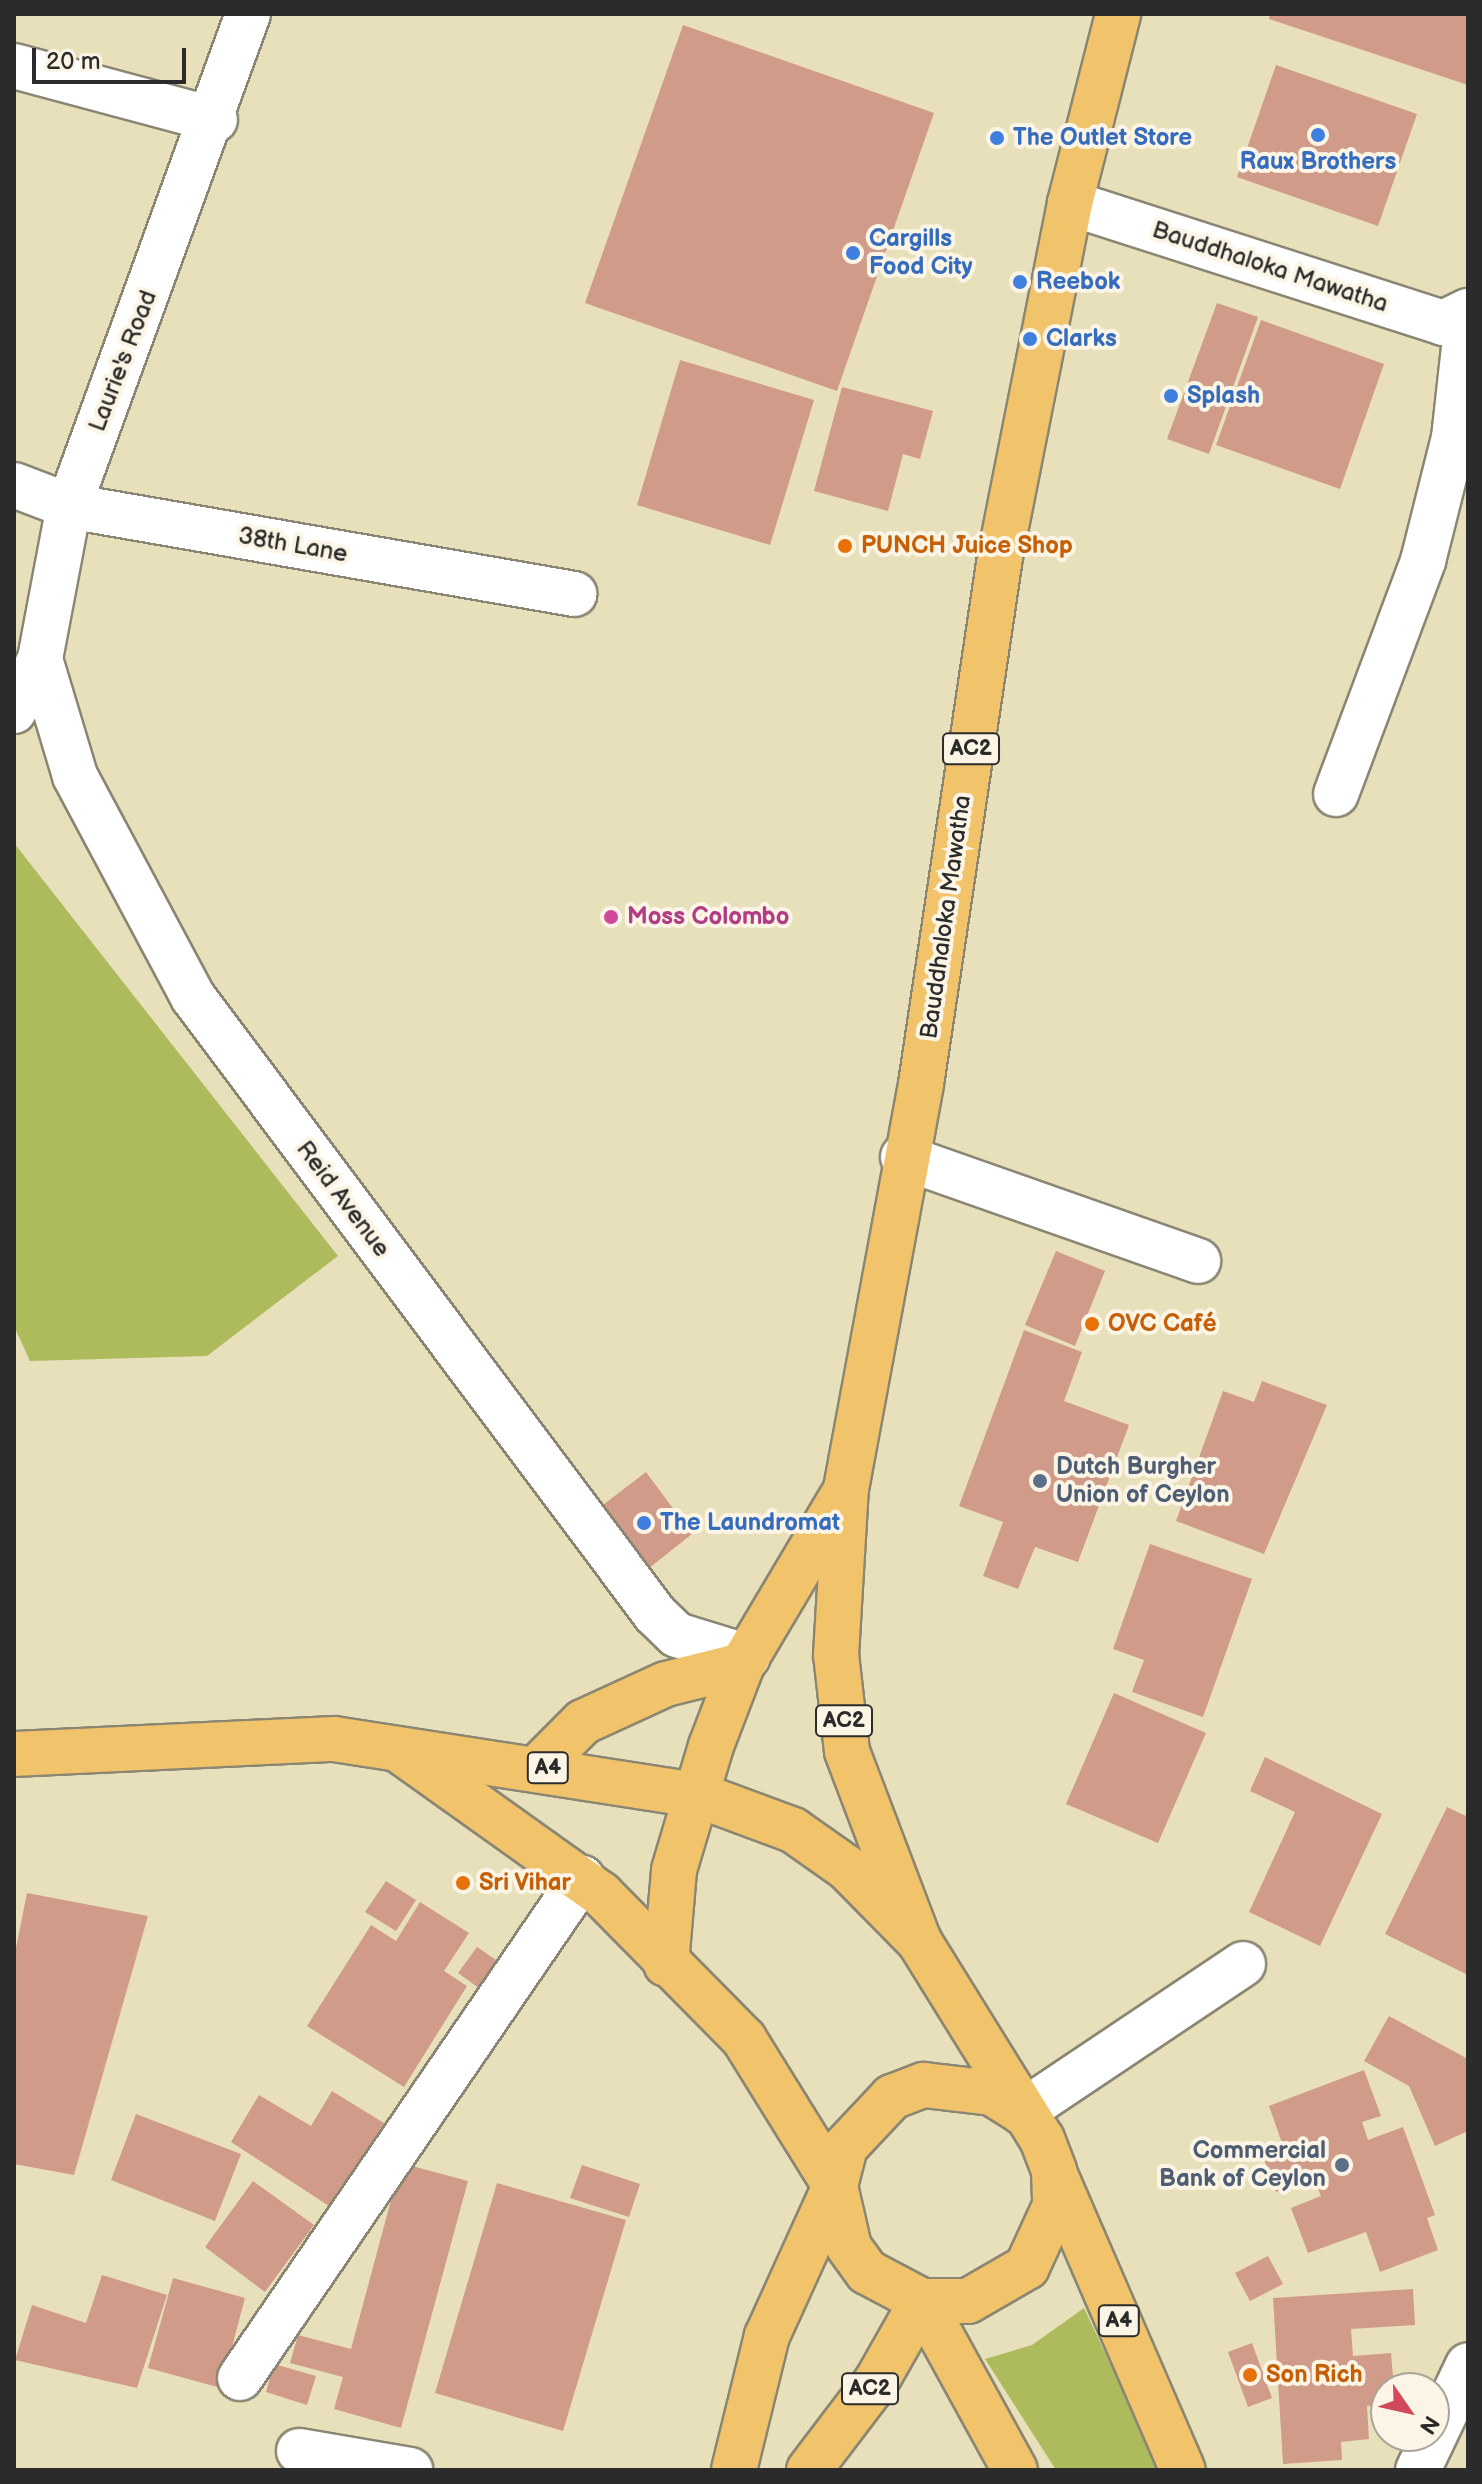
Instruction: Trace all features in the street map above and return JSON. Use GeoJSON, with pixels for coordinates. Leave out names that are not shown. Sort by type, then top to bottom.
{"type":"FeatureCollection","features":[{"type":"Feature","properties":{"kind":"main road","name":"Bauddhaloka Mawatha"},"geometry":{"type":"LineString","coordinates":[[919,1941],[847,1751],[836,1655],[846,1489],[903,1157],[921,1084],[1000,557],[1070,203],[1118,14]]}},
{"type":"Feature","properties":{"kind":"main road","name":"Bauddhaloka Mawatha"},"geometry":{"type":"LineString","coordinates":[[666,1964],[674,1870],[745,1661],[846,1489]]}},
{"type":"Feature","properties":{"kind":"main road"},"geometry":{"type":"LineString","coordinates":[[539,1766],[583,1722],[666,1684],[745,1661]]}},
{"type":"Feature","properties":{"kind":"main road","name":"A4"},"geometry":{"type":"LineString","coordinates":[[14,1754],[277,1739],[393,1746],[539,1766],[701,1796],[793,1830],[847,1868],[919,1941],[1022,2112]]}},
{"type":"Feature","properties":{"kind":"main road"},"geometry":{"type":"LineString","coordinates":[[393,1746],[582,1878],[744,2039],[835,2186],[838,2218],[867,2272],[922,2301],[968,2301],[1027,2267],[1055,2206],[1054,2171],[1022,2112],[992,2093],[959,2084],[892,2097],[845,2147],[835,2186],[767,2336],[734,2470]]}},
{"type":"Feature","properties":{"kind":"main road","name":"A4"},"geometry":{"type":"LineString","coordinates":[[1054,2171],[1183,2470]]}},
{"type":"Feature","properties":{"kind":"main road"},"geometry":{"type":"LineString","coordinates":[[922,2301],[1015,2470]]}},
{"type":"Feature","properties":{"kind":"main road","name":"AC2"},"geometry":{"type":"LineString","coordinates":[[809,2470],[876,2382],[922,2301]]}},
{"type":"Feature","properties":{"kind":"street","name":"Laurie's Road"},"geometry":{"type":"LineString","coordinates":[[14,711],[40,659],[69,506],[215,120],[248,14]]}},
{"type":"Feature","properties":{"kind":"street"},"geometry":{"type":"LineString","coordinates":[[14,66],[215,120]]}},
{"type":"Feature","properties":{"kind":"street","name":"Bauddhaloka Mawatha"},"geometry":{"type":"LineString","coordinates":[[1070,203],[1443,323],[1468,312]]}},
{"type":"Feature","properties":{"kind":"street"},"geometry":{"type":"LineString","coordinates":[[1336,794],[1423,561],[1454,438],[1468,312]]}},
{"type":"Feature","properties":{"kind":"street","name":"38th Lane"},"geometry":{"type":"LineString","coordinates":[[14,485],[69,506],[574,594]]}},
{"type":"Feature","properties":{"kind":"street","name":"Reid Avenue"},"geometry":{"type":"LineString","coordinates":[[40,659],[75,776],[193,997],[655,1614],[677,1635],[745,1661]]}},
{"type":"Feature","properties":{"kind":"street"},"geometry":{"type":"LineString","coordinates":[[903,1157],[1198,1261]]}},
{"type":"Feature","properties":{"kind":"street"},"geometry":{"type":"LineString","coordinates":[[240,2378],[582,1878]]}},
{"type":"Feature","properties":{"kind":"street"},"geometry":{"type":"LineString","coordinates":[[1022,2112],[1243,1964]]}},
{"type":"Feature","properties":{"kind":"street"},"geometry":{"type":"LineString","coordinates":[[1418,2470],[1468,2365]]}},
{"type":"Feature","properties":{"kind":"street"},"geometry":{"type":"LineString","coordinates":[[299,2451],[410,2470]]}},
{"type":"Feature","properties":{"kind":"green space"},"geometry":{"type":"Polygon","coordinates":[[[14,843],[338,1256],[207,1356],[30,1361],[14,1326],[14,843]]]}},
{"type":"Feature","properties":{"kind":"green space"},"geometry":{"type":"Polygon","coordinates":[[[1084,2308],[1160,2470],[1056,2470],[985,2359],[1032,2345],[1084,2308]]]}},
{"type":"Feature","properties":{"kind":"building"},"geometry":{"type":"Polygon","coordinates":[[[1270,14],[1468,14],[1468,85],[1269,19],[1270,14]]]}},
{"type":"Feature","properties":{"kind":"building"},"geometry":{"type":"Polygon","coordinates":[[[683,25],[934,113],[837,391],[585,303],[683,25]]]}},
{"type":"Feature","properties":{"kind":"building"},"geometry":{"type":"Polygon","coordinates":[[[1276,65],[1417,114],[1378,226],[1237,177],[1276,65]]]}},
{"type":"Feature","properties":{"kind":"building"},"geometry":{"type":"Polygon","coordinates":[[[1217,303],[1258,317],[1209,454],[1167,439],[1217,303]]]}},
{"type":"Feature","properties":{"kind":"building"},"geometry":{"type":"Polygon","coordinates":[[[1261,320],[1384,364],[1340,489],[1216,445],[1261,320]]]}},
{"type":"Feature","properties":{"kind":"building"},"geometry":{"type":"Polygon","coordinates":[[[680,360],[814,400],[770,545],[637,505],[680,360]]]}},
{"type":"Feature","properties":{"kind":"building"},"geometry":{"type":"Polygon","coordinates":[[[842,387],[933,411],[920,459],[903,454],[888,511],[814,491],[842,387]]]}},
{"type":"Feature","properties":{"kind":"building"},"geometry":{"type":"Polygon","coordinates":[[[1056,1251],[1105,1271],[1075,1346],[1025,1325],[1056,1251]]]}},
{"type":"Feature","properties":{"kind":"building"},"geometry":{"type":"Polygon","coordinates":[[[1024,1330],[1082,1352],[1064,1401],[1129,1425],[1078,1562],[1035,1547],[1018,1589],[983,1576],[1003,1522],[959,1506],[1024,1330]]]}},
{"type":"Feature","properties":{"kind":"building"},"geometry":{"type":"Polygon","coordinates":[[[1262,1381],[1327,1405],[1264,1554],[1176,1521],[1223,1391],[1254,1402],[1262,1381]]]}},
{"type":"Feature","properties":{"kind":"building","name":"The Laundromat"},"geometry":{"type":"Polygon","coordinates":[[[646,1472],[692,1534],[643,1573],[595,1511],[646,1472]]]}},
{"type":"Feature","properties":{"kind":"building"},"geometry":{"type":"Polygon","coordinates":[[[1150,1544],[1252,1579],[1203,1717],[1132,1692],[1144,1660],[1113,1649],[1150,1544]]]}},
{"type":"Feature","properties":{"kind":"building"},"geometry":{"type":"Polygon","coordinates":[[[1114,1693],[1206,1733],[1158,1843],[1066,1804],[1114,1693]]]}},
{"type":"Feature","properties":{"kind":"building"},"geometry":{"type":"Polygon","coordinates":[[[1265,1757],[1382,1814],[1320,1946],[1249,1912],[1295,1812],[1250,1791],[1265,1757]]]}},
{"type":"Feature","properties":{"kind":"building"},"geometry":{"type":"Polygon","coordinates":[[[1447,1807],[1468,1817],[1468,1975],[1385,1934],[1447,1807]]]}},
{"type":"Feature","properties":{"kind":"building"},"geometry":{"type":"Polygon","coordinates":[[[386,1881],[416,1900],[396,1931],[365,1912],[386,1881]]]}},
{"type":"Feature","properties":{"kind":"building"},"geometry":{"type":"Polygon","coordinates":[[[27,1893],[148,1916],[74,2175],[14,2164],[14,1958],[27,1893]]]}},
{"type":"Feature","properties":{"kind":"building"},"geometry":{"type":"Polygon","coordinates":[[[420,1902],[469,1933],[444,1971],[467,1986],[404,2087],[307,2026],[371,1925],[396,1941],[420,1902]]]}},
{"type":"Feature","properties":{"kind":"building"},"geometry":{"type":"Polygon","coordinates":[[[477,1947],[514,1972],[494,1999],[458,1973],[477,1947]]]}},
{"type":"Feature","properties":{"kind":"building"},"geometry":{"type":"Polygon","coordinates":[[[1389,2016],[1468,2059],[1468,2131],[1435,2146],[1409,2086],[1364,2061],[1389,2016]]]}},
{"type":"Feature","properties":{"kind":"building","name":"Commercial Bank of Ceylon"},"geometry":{"type":"Polygon","coordinates":[[[1364,2070],[1381,2116],[1362,2122],[1368,2140],[1403,2127],[1435,2215],[1427,2218],[1438,2250],[1380,2272],[1366,2232],[1308,2253],[1291,2208],[1321,2196],[1314,2179],[1276,2192],[1261,2151],[1282,2143],[1269,2106],[1364,2070]]]}},
{"type":"Feature","properties":{"kind":"building"},"geometry":{"type":"Polygon","coordinates":[[[332,2091],[384,2123],[332,2208],[231,2142],[259,2095],[311,2126],[332,2091]]]}},
{"type":"Feature","properties":{"kind":"building"},"geometry":{"type":"Polygon","coordinates":[[[136,2114],[241,2154],[215,2221],[111,2180],[136,2114]]]}},
{"type":"Feature","properties":{"kind":"building"},"geometry":{"type":"Polygon","coordinates":[[[401,2163],[468,2181],[401,2428],[334,2409],[343,2377],[290,2363],[298,2335],[351,2349],[401,2163]]]}},
{"type":"Feature","properties":{"kind":"building"},"geometry":{"type":"Polygon","coordinates":[[[582,2165],[640,2184],[629,2217],[570,2198],[582,2165]]]}},
{"type":"Feature","properties":{"kind":"building"},"geometry":{"type":"Polygon","coordinates":[[[253,2181],[314,2225],[265,2292],[205,2247],[253,2181]]]}},
{"type":"Feature","properties":{"kind":"building"},"geometry":{"type":"Polygon","coordinates":[[[497,2183],[626,2220],[563,2431],[435,2393],[497,2183]]]}},
{"type":"Feature","properties":{"kind":"building"},"geometry":{"type":"Polygon","coordinates":[[[1268,2256],[1283,2284],[1250,2301],[1235,2273],[1268,2256]]]}},
{"type":"Feature","properties":{"kind":"building"},"geometry":{"type":"Polygon","coordinates":[[[102,2275],[167,2295],[137,2388],[15,2360],[32,2305],[86,2323],[102,2275]]]}},
{"type":"Feature","properties":{"kind":"building"},"geometry":{"type":"Polygon","coordinates":[[[173,2278],[245,2298],[221,2388],[148,2368],[173,2278]]]}},
{"type":"Feature","properties":{"kind":"building"},"geometry":{"type":"Polygon","coordinates":[[[1413,2289],[1415,2325],[1351,2329],[1353,2356],[1391,2353],[1393,2372],[1370,2372],[1370,2406],[1367,2406],[1369,2439],[1341,2442],[1342,2460],[1283,2464],[1273,2298],[1413,2289]]]}},
{"type":"Feature","properties":{"kind":"building","name":"Son Rich"},"geometry":{"type":"Polygon","coordinates":[[[1252,2343],[1272,2398],[1248,2407],[1228,2352],[1252,2343]]]}},
{"type":"Feature","properties":{"kind":"building"},"geometry":{"type":"Polygon","coordinates":[[[274,2364],[316,2376],[307,2405],[266,2392],[274,2364]]]}},
{"type":"Feature","properties":{"kind":"place","name":"Raux Brothers"},"geometry":{"type":"Point","coordinates":[1318,135]}},
{"type":"Feature","properties":{"kind":"place","name":"The Outlet Store"},"geometry":{"type":"Point","coordinates":[997,138]}},
{"type":"Feature","properties":{"kind":"place","name":"Cargills Food City"},"geometry":{"type":"Point","coordinates":[853,253]}},
{"type":"Feature","properties":{"kind":"place","name":"Reebok"},"geometry":{"type":"Point","coordinates":[1020,282]}},
{"type":"Feature","properties":{"kind":"place","name":"Clarks"},"geometry":{"type":"Point","coordinates":[1030,339]}},
{"type":"Feature","properties":{"kind":"place","name":"Splash"},"geometry":{"type":"Point","coordinates":[1171,396]}},
{"type":"Feature","properties":{"kind":"place","name":"PUNCH Juice Shop"},"geometry":{"type":"Point","coordinates":[845,546]}},
{"type":"Feature","properties":{"kind":"place","name":"Moss Colombo"},"geometry":{"type":"Point","coordinates":[611,917]}},
{"type":"Feature","properties":{"kind":"place","name":"OVC Café"},"geometry":{"type":"Point","coordinates":[1092,1324]}},
{"type":"Feature","properties":{"kind":"place","name":"Dutch Burgher Union of Ceylon"},"geometry":{"type":"Point","coordinates":[1040,1481]}},
{"type":"Feature","properties":{"kind":"place","name":"The Laundromat"},"geometry":{"type":"Point","coordinates":[644,1523]}},
{"type":"Feature","properties":{"kind":"place","name":"Sri Vihar"},"geometry":{"type":"Point","coordinates":[463,1883]}},
{"type":"Feature","properties":{"kind":"place","name":"Commercial Bank of Ceylon"},"geometry":{"type":"Point","coordinates":[1342,2165]}},
{"type":"Feature","properties":{"kind":"place","name":"Son Rich"},"geometry":{"type":"Point","coordinates":[1250,2375]}}]}
